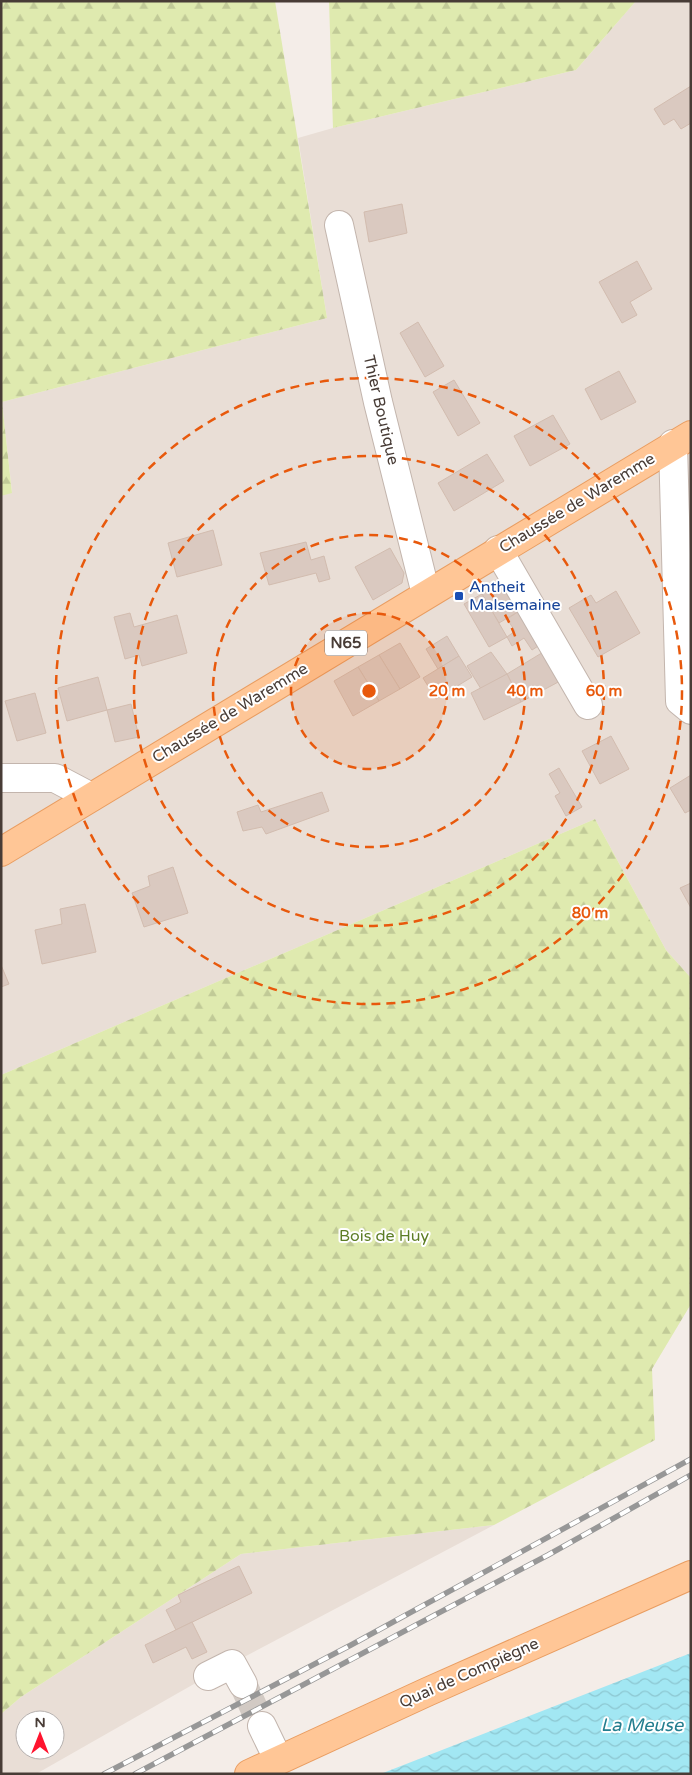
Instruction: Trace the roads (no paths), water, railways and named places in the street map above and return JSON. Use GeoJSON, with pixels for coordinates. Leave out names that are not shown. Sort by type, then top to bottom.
{"type":"FeatureCollection","features":[{"type":"Feature","properties":{"kind":"main road","name":"Chaussée de Waremme"},"geometry":{"type":"LineString","coordinates":[[1,852],[682,440]]}},
{"type":"Feature","properties":{"kind":"main road","name":"Quai de Compiègne"},"geometry":{"type":"LineString","coordinates":[[249,1774],[427,1692],[691,1575]]}},
{"type":"Feature","properties":{"kind":"street","name":"Thier Boutique"},"geometry":{"type":"LineString","coordinates":[[339,225],[378,402],[426,594]]}},
{"type":"Feature","properties":{"kind":"street"},"geometry":{"type":"LineString","coordinates":[[682,440],[680,701],[691,710]]}},
{"type":"Feature","properties":{"kind":"street"},"geometry":{"type":"LineString","coordinates":[[498,550],[588,705]]}},
{"type":"Feature","properties":{"kind":"street"},"geometry":{"type":"LineString","coordinates":[[1,778],[55,778],[91,797]]}},
{"type":"Feature","properties":{"kind":"street"},"geometry":{"type":"LineString","coordinates":[[208,1676],[232,1664],[243,1684]]}},
{"type":"Feature","properties":{"kind":"street"},"geometry":{"type":"LineString","coordinates":[[262,1726],[278,1760]]}},
{"type":"Feature","properties":{"kind":"water","name":"La Meuse"},"geometry":{"type":"Polygon","coordinates":[[[691,1653],[691,1774],[381,1774],[383,1773],[691,1653]]]}},
{"type":"Feature","properties":{"kind":"tunnel"},"geometry":{"type":"LineString","coordinates":[[243,1684],[262,1726]]}},
{"type":"Feature","properties":{"kind":"railway"},"geometry":{"type":"LineString","coordinates":[[104,1774],[351,1645],[691,1459]]}},
{"type":"Feature","properties":{"kind":"railway"},"geometry":{"type":"LineString","coordinates":[[135,1774],[548,1555],[691,1475]]}},
{"type":"Feature","properties":{"kind":"place","name":"Antheit Malsemaine"},"geometry":{"type":"Point","coordinates":[459,596]}},
{"type":"Feature","properties":{"kind":"park label","name":"Bois de Huy"},"geometry":{"type":"Point","coordinates":[384,1236]}}]}
